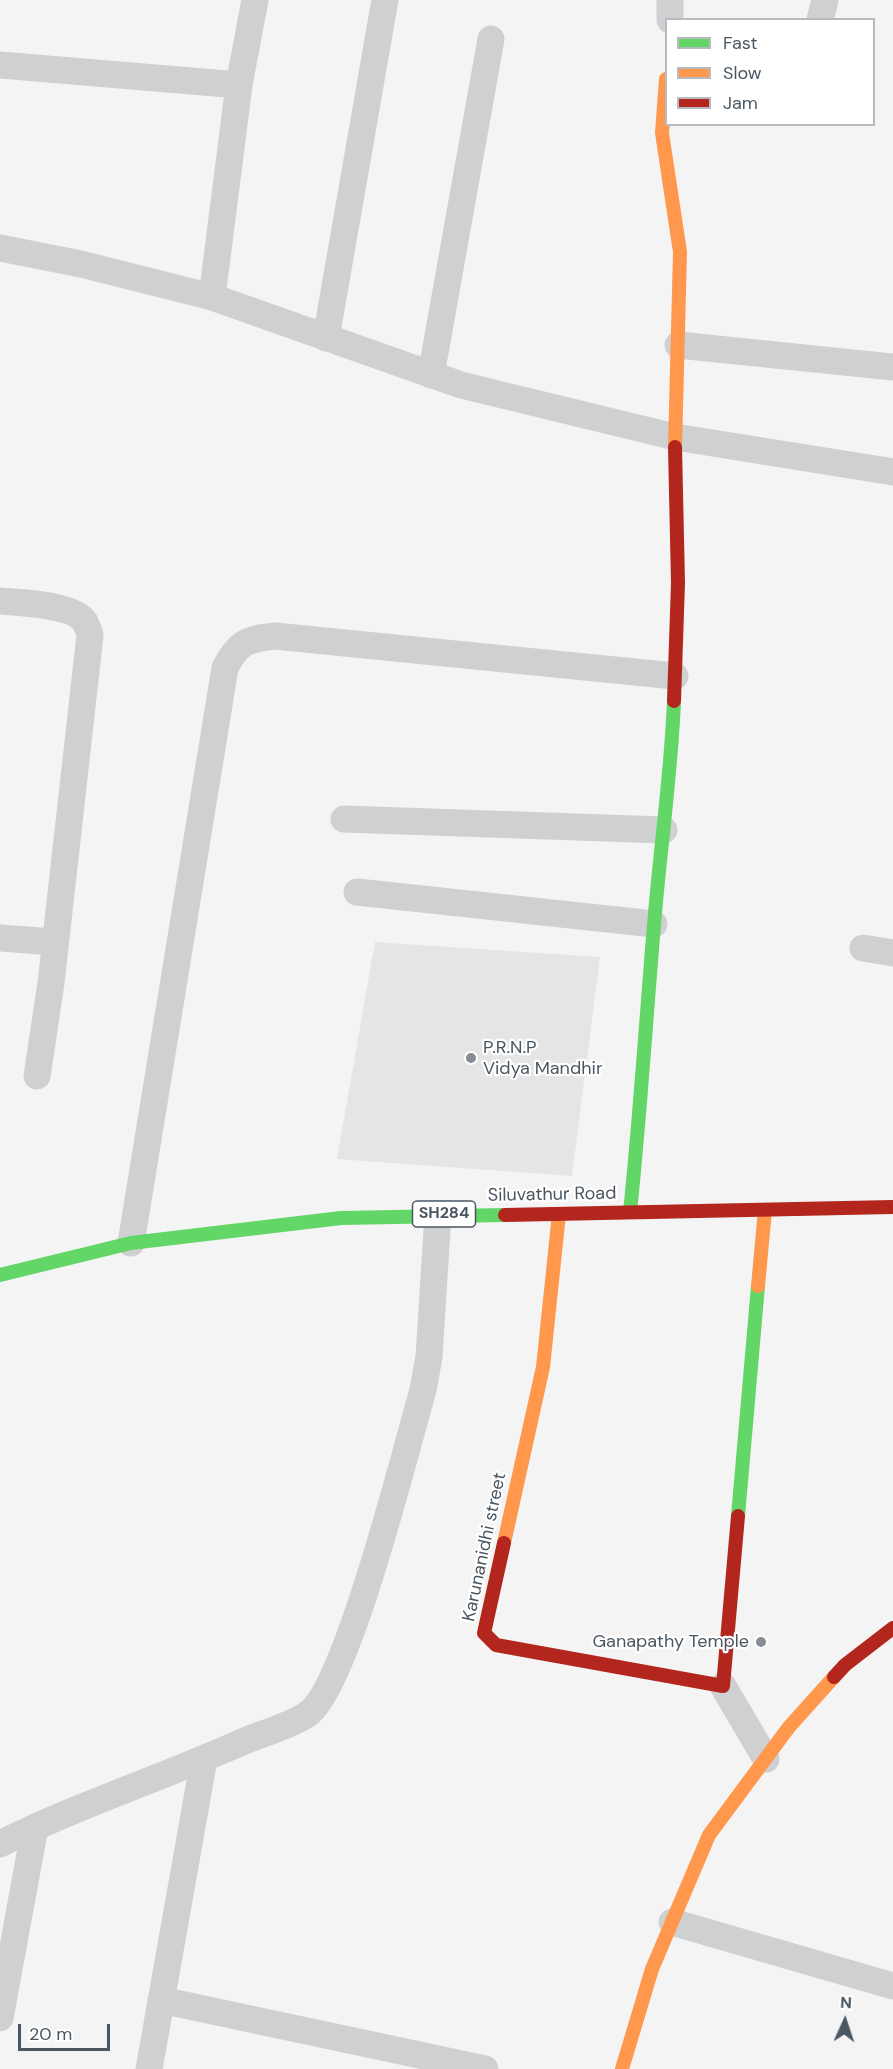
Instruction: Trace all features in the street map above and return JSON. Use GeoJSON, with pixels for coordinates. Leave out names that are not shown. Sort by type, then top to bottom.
{"type":"FeatureCollection","features":[{"type":"Feature","properties":{"kind":"street"},"geometry":{"type":"LineString","coordinates":[[212,297],[240,86],[255,0]]}},
{"type":"Feature","properties":{"kind":"street"},"geometry":{"type":"LineString","coordinates":[[326,338],[385,0]]}},
{"type":"Feature","properties":{"kind":"street"},"geometry":{"type":"LineString","coordinates":[[670,0],[670,18]]}},
{"type":"Feature","properties":{"kind":"street"},"geometry":{"type":"LineString","coordinates":[[820,18],[825,0]]}},
{"type":"Feature","properties":{"kind":"street"},"geometry":{"type":"LineString","coordinates":[[431,375],[491,39]]}},
{"type":"Feature","properties":{"kind":"street"},"geometry":{"type":"LineString","coordinates":[[0,64],[240,86]]}},
{"type":"Feature","properties":{"kind":"street"},"geometry":{"type":"LineString","coordinates":[[630,1212],[643,1088],[654,924],[672,760],[678,583],[675,437],[680,252],[662,133],[665,92]]}},
{"type":"Feature","properties":{"kind":"street"},"geometry":{"type":"LineString","coordinates":[[0,248],[81,264],[212,297],[461,385],[675,437],[893,472]]}},
{"type":"Feature","properties":{"kind":"street"},"geometry":{"type":"LineString","coordinates":[[678,345],[893,367]]}},
{"type":"Feature","properties":{"kind":"street"},"geometry":{"type":"LineString","coordinates":[[0,601],[51,607],[73,613],[85,621],[90,635],[53,942],[51,983],[37,1076]]}},
{"type":"Feature","properties":{"kind":"street"},"geometry":{"type":"LineString","coordinates":[[131,1243],[225,668],[234,650],[252,638],[275,636],[675,676]]}},
{"type":"Feature","properties":{"kind":"street"},"geometry":{"type":"LineString","coordinates":[[344,819],[664,830]]}},
{"type":"Feature","properties":{"kind":"street"},"geometry":{"type":"LineString","coordinates":[[357,892],[654,924]]}},
{"type":"Feature","properties":{"kind":"street"},"geometry":{"type":"LineString","coordinates":[[0,938],[53,942]]}},
{"type":"Feature","properties":{"kind":"street"},"geometry":{"type":"LineString","coordinates":[[862,948],[893,953]]}},
{"type":"Feature","properties":{"kind":"street","name":"Siluvathur Road"},"geometry":{"type":"LineString","coordinates":[[0,1275],[131,1243],[341,1218],[438,1214],[559,1214],[893,1207]]}},
{"type":"Feature","properties":{"kind":"street"},"geometry":{"type":"LineString","coordinates":[[765,1210],[723,1686],[766,1759]]}},
{"type":"Feature","properties":{"kind":"street"},"geometry":{"type":"LineString","coordinates":[[0,1844],[35,1827],[204,1760],[309,1713],[328,1686],[357,1615],[423,1390],[429,1357],[438,1214]]}},
{"type":"Feature","properties":{"kind":"street","name":"Karunanidhi street"},"geometry":{"type":"LineString","coordinates":[[559,1214],[543,1367],[484,1633],[496,1645],[723,1686]]}},
{"type":"Feature","properties":{"kind":"street"},"geometry":{"type":"LineString","coordinates":[[622,2069],[652,1969],[709,1835],[789,1727],[845,1665],[893,1628]]}},
{"type":"Feature","properties":{"kind":"street"},"geometry":{"type":"LineString","coordinates":[[148,2069],[204,1760]]}},
{"type":"Feature","properties":{"kind":"street"},"geometry":{"type":"LineString","coordinates":[[0,2018],[35,1827]]}},
{"type":"Feature","properties":{"kind":"street"},"geometry":{"type":"LineString","coordinates":[[672,1922],[893,1986]]}},
{"type":"Feature","properties":{"kind":"street"},"geometry":{"type":"LineString","coordinates":[[161,2000],[486,2069]]}},
{"type":"Feature","properties":{"kind":"shaded area","name":"P.R.N.P Vidya Mandhir"},"geometry":{"type":"Polygon","coordinates":[[[375,942],[600,957],[572,1176],[337,1159],[375,942]]]}},
{"type":"Feature","properties":{"kind":"traffic: fast"},"geometry":{"type":"LineString","coordinates":[[630,1212],[674,701]]}},
{"type":"Feature","properties":{"kind":"traffic: fast"},"geometry":{"type":"LineString","coordinates":[[0,1275],[131,1243],[341,1218],[505,1215]]}},
{"type":"Feature","properties":{"kind":"traffic: fast"},"geometry":{"type":"LineString","coordinates":[[738,1516],[758,1286]]}},
{"type":"Feature","properties":{"kind":"traffic: slow"},"geometry":{"type":"LineString","coordinates":[[665,92],[662,133],[680,252],[675,447]]}},
{"type":"Feature","properties":{"kind":"traffic: slow"},"geometry":{"type":"LineString","coordinates":[[758,1286],[765,1210]]}},
{"type":"Feature","properties":{"kind":"traffic: slow"},"geometry":{"type":"LineString","coordinates":[[504,1543],[543,1367],[559,1214]]}},
{"type":"Feature","properties":{"kind":"traffic: slow"},"geometry":{"type":"LineString","coordinates":[[622,2069],[652,1969],[709,1835],[789,1727],[834,1677]]}},
{"type":"Feature","properties":{"kind":"traffic: jam"},"geometry":{"type":"LineString","coordinates":[[674,701],[678,583],[675,447]]}},
{"type":"Feature","properties":{"kind":"traffic: jam"},"geometry":{"type":"LineString","coordinates":[[505,1215],[893,1207]]}},
{"type":"Feature","properties":{"kind":"traffic: jam"},"geometry":{"type":"LineString","coordinates":[[504,1543],[484,1633],[496,1645],[723,1686],[738,1516]]}},
{"type":"Feature","properties":{"kind":"traffic: jam"},"geometry":{"type":"LineString","coordinates":[[834,1677],[845,1665],[893,1628]]}},
{"type":"Feature","properties":{"kind":"place","name":"P.R.N.P Vidya Mandhir"},"geometry":{"type":"Point","coordinates":[471,1058]}},
{"type":"Feature","properties":{"kind":"place","name":"Ganapathy Temple"},"geometry":{"type":"Point","coordinates":[761,1642]}}]}
